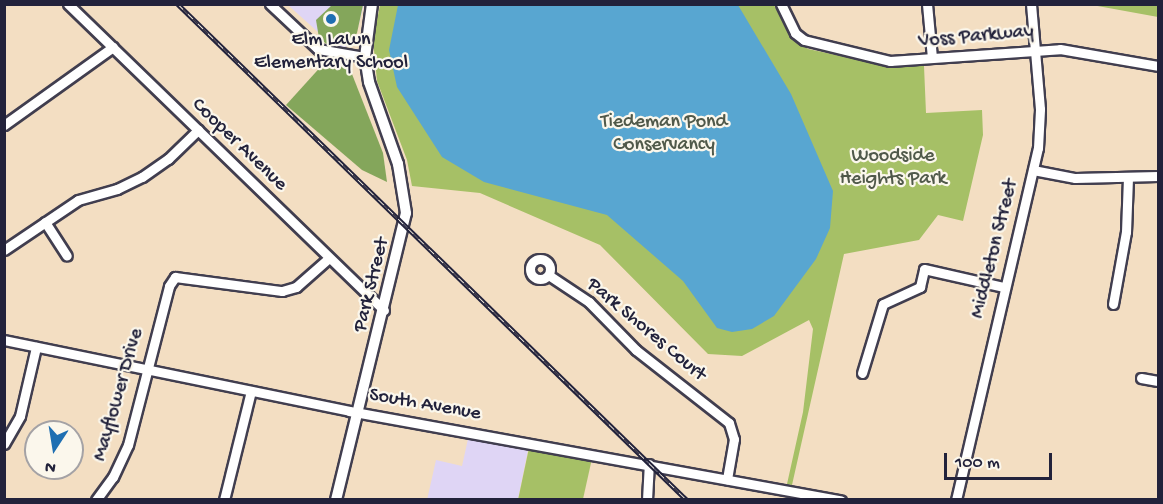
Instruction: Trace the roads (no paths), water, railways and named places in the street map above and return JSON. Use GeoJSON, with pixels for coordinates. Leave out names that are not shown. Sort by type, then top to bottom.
{"type":"FeatureCollection","features":[{"type":"Feature","properties":{"kind":"main road","name":"Park Street"},"geometry":{"type":"LineString","coordinates":[[336,500],[404,234],[406,198],[398,164],[369,82],[364,57],[372,4]]}},
{"type":"Feature","properties":{"kind":"street","name":"Cooper Avenue"},"geometry":{"type":"LineString","coordinates":[[68,4],[384,310]]}},
{"type":"Feature","properties":{"kind":"street"},"geometry":{"type":"LineString","coordinates":[[270,4],[318,49],[364,57]]}},
{"type":"Feature","properties":{"kind":"street","name":"Voss Parkway"},"geometry":{"type":"LineString","coordinates":[[781,4],[799,37],[813,45],[890,61],[1035,49],[1075,50],[1158,66]]}},
{"type":"Feature","properties":{"kind":"street"},"geometry":{"type":"LineString","coordinates":[[927,4],[932,58]]}},
{"type":"Feature","properties":{"kind":"street","name":"Middleton Street"},"geometry":{"type":"LineString","coordinates":[[956,500],[1041,129],[1031,4]]}},
{"type":"Feature","properties":{"kind":"street"},"geometry":{"type":"LineString","coordinates":[[4,125],[112,47]]}},
{"type":"Feature","properties":{"kind":"street"},"geometry":{"type":"LineString","coordinates":[[4,250],[78,200],[117,189],[142,177],[168,159],[198,130]]}},
{"type":"Feature","properties":{"kind":"street"},"geometry":{"type":"LineString","coordinates":[[1033,170],[1075,178],[1158,176]]}},
{"type":"Feature","properties":{"kind":"street"},"geometry":{"type":"LineString","coordinates":[[1113,304],[1125,232],[1128,177]]}},
{"type":"Feature","properties":{"kind":"street"},"geometry":{"type":"LineString","coordinates":[[45,222],[67,256]]}},
{"type":"Feature","properties":{"kind":"street","name":"Mayflower Drive"},"geometry":{"type":"LineString","coordinates":[[96,500],[120,465],[171,282],[181,276],[262,291],[282,291],[296,286],[329,258]]}},
{"type":"Feature","properties":{"kind":"street"},"geometry":{"type":"LineString","coordinates":[[862,373],[883,304],[920,287],[924,269],[1003,287]]}},
{"type":"Feature","properties":{"kind":"street","name":"Park Shores Court"},"geometry":{"type":"LineString","coordinates":[[550,276],[589,302],[636,350],[729,423],[734,439],[727,479]]}},
{"type":"Feature","properties":{"kind":"street","name":"South Avenue"},"geometry":{"type":"LineString","coordinates":[[4,340],[251,391],[841,500]]}},
{"type":"Feature","properties":{"kind":"street"},"geometry":{"type":"LineString","coordinates":[[4,444],[20,416],[36,347]]}},
{"type":"Feature","properties":{"kind":"street"},"geometry":{"type":"LineString","coordinates":[[1142,378],[1158,381]]}},
{"type":"Feature","properties":{"kind":"street"},"geometry":{"type":"LineString","coordinates":[[224,500],[251,391]]}},
{"type":"Feature","properties":{"kind":"street"},"geometry":{"type":"LineString","coordinates":[[647,500],[649,464]]}},
{"type":"Feature","properties":{"kind":"water","name":"Tiedeman Pond Conservancy"},"geometry":{"type":"Polygon","coordinates":[[[398,5],[738,5],[791,94],[833,191],[830,228],[816,259],[774,316],[752,329],[732,332],[717,328],[683,281],[607,215],[484,182],[442,157],[397,87],[389,50],[398,5]]]}},
{"type":"Feature","properties":{"kind":"railway"},"geometry":{"type":"LineString","coordinates":[[178,4],[687,500]]}},
{"type":"Feature","properties":{"kind":"place","name":"Elm Lawn Elementary School"},"geometry":{"type":"Point","coordinates":[331,19]}},
{"type":"Feature","properties":{"kind":"park label","name":"Woodside Heights Park"},"geometry":{"type":"Point","coordinates":[893,168]}}]}
